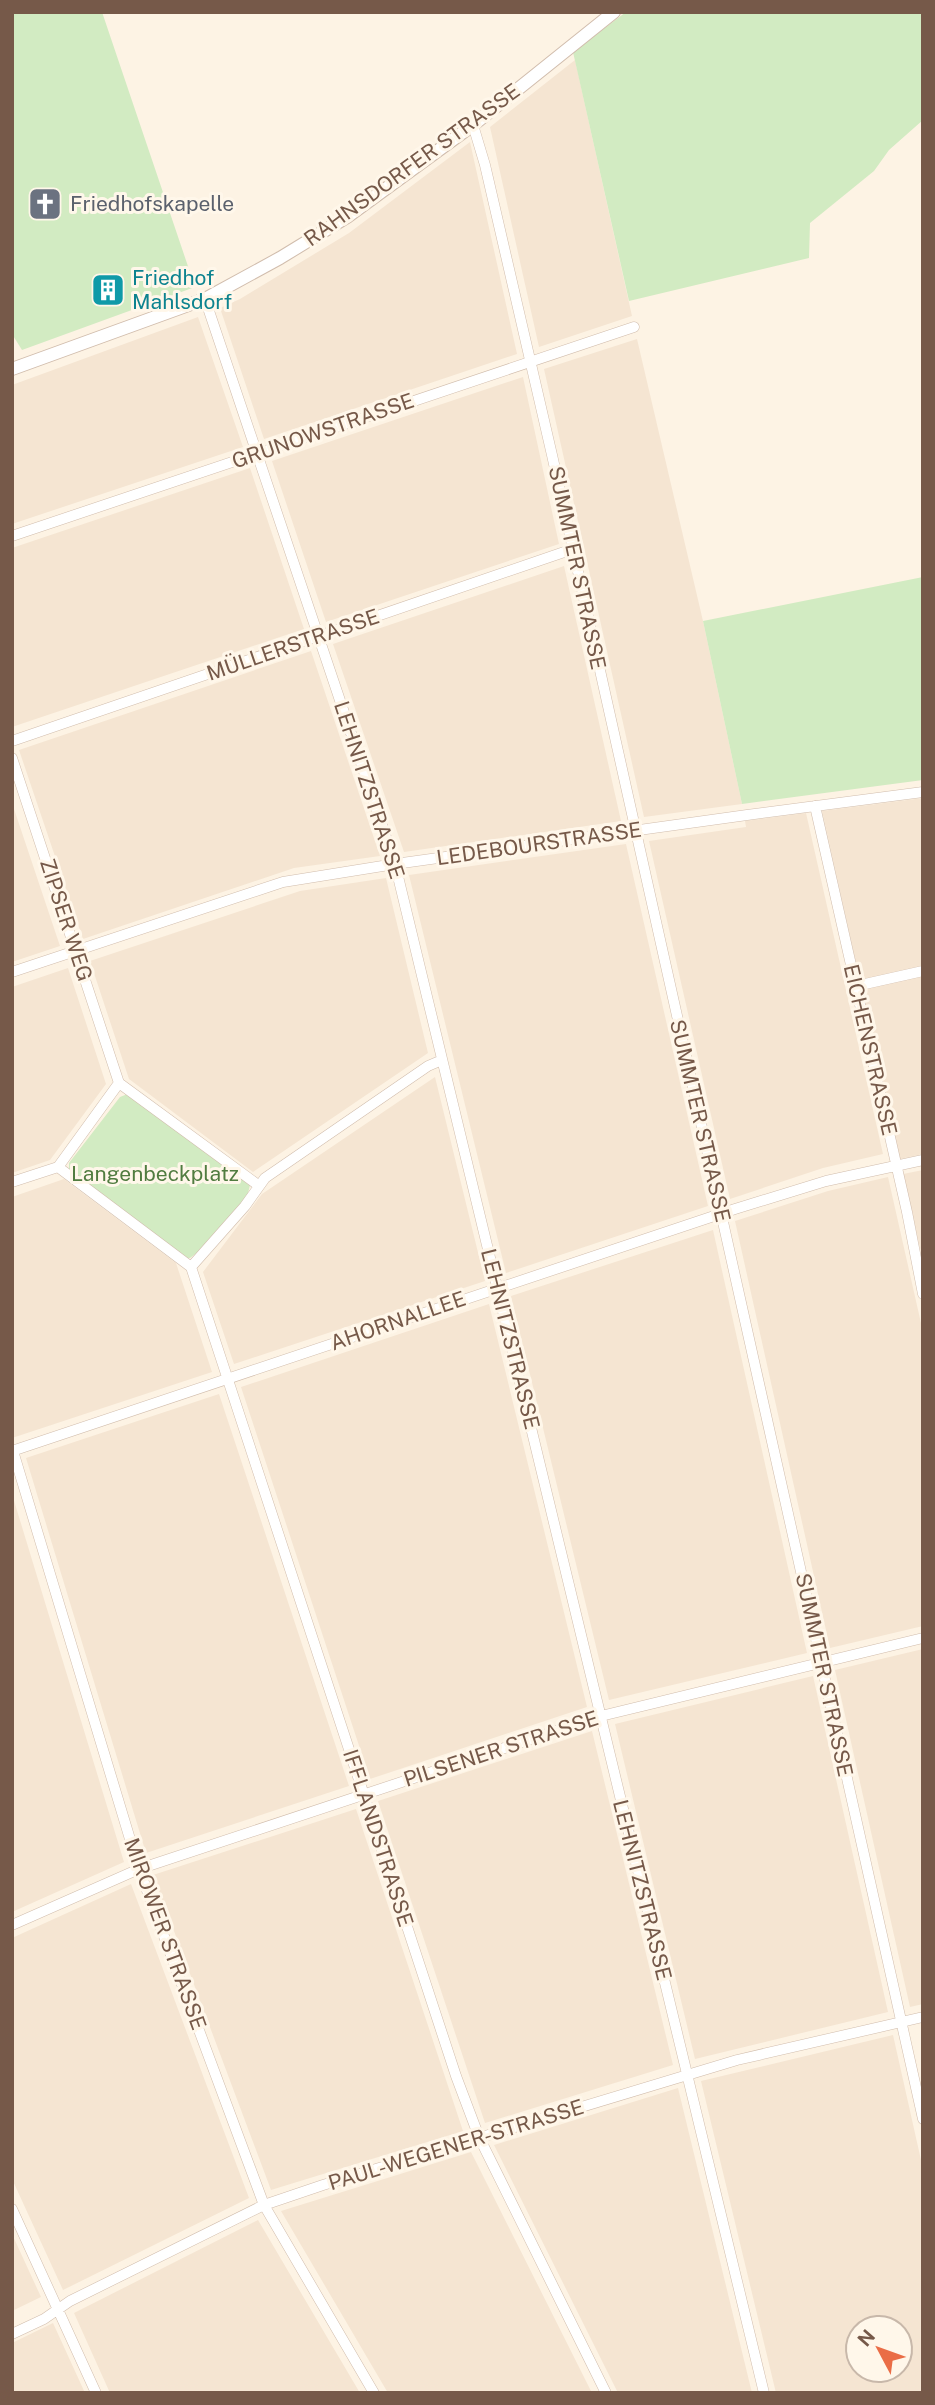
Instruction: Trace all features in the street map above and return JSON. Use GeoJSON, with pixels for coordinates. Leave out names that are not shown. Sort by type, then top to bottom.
{"type":"FeatureCollection","features":[{"type":"Feature","properties":{"kind":"street","name":"RAHNSDORFER STRASSE"},"geometry":{"type":"LineString","coordinates":[[12,369],[205,299],[280,258],[347,217],[473,125],[614,12]]}},
{"type":"Feature","properties":{"kind":"street","name":"SUMMTER STRASSE"},"geometry":{"type":"LineString","coordinates":[[473,125],[485,165],[573,549],[923,2119]]}},
{"type":"Feature","properties":{"kind":"street","name":"LEHNITZSTRASSE"},"geometry":{"type":"LineString","coordinates":[[205,299],[395,864],[764,2393]]}},
{"type":"Feature","properties":{"kind":"street","name":"GRUNOWSTRASSE"},"geometry":{"type":"LineString","coordinates":[[12,536],[634,327]]}},
{"type":"Feature","properties":{"kind":"street","name":"MÜLLERSTRASSE"},"geometry":{"type":"LineString","coordinates":[[12,741],[573,549]]}},
{"type":"Feature","properties":{"kind":"street","name":"ZIPSER WEG"},"geometry":{"type":"LineString","coordinates":[[12,758],[119,1083]]}},
{"type":"Feature","properties":{"kind":"street","name":"LEDEBOURSTRASSE"},"geometry":{"type":"LineString","coordinates":[[12,972],[283,882],[395,864],[923,792]]}},
{"type":"Feature","properties":{"kind":"street","name":"EICHENSTRASSE"},"geometry":{"type":"LineString","coordinates":[[815,806],[923,1294]]}},
{"type":"Feature","properties":{"kind":"street"},"geometry":{"type":"LineString","coordinates":[[856,986],[923,971]]}},
{"type":"Feature","properties":{"kind":"street"},"geometry":{"type":"LineString","coordinates":[[58,1167],[191,1267],[245,1206],[265,1178],[428,1066],[442,1060]]}},
{"type":"Feature","properties":{"kind":"street"},"geometry":{"type":"LineString","coordinates":[[12,1182],[58,1167],[119,1083],[258,1185]]}},
{"type":"Feature","properties":{"kind":"street","name":"AHORNALLEE"},"geometry":{"type":"LineString","coordinates":[[13,1451],[721,1213],[826,1181],[923,1160]]}},
{"type":"Feature","properties":{"kind":"street","name":"IFFLANDSTRASSE"},"geometry":{"type":"LineString","coordinates":[[191,1267],[456,2076],[479,2137],[606,2393]]}},
{"type":"Feature","properties":{"kind":"street","name":"MIROWER STRASSE"},"geometry":{"type":"LineString","coordinates":[[13,1451],[139,1869],[264,2205],[374,2393]]}},
{"type":"Feature","properties":{"kind":"street","name":"PILSENER STRASSE"},"geometry":{"type":"LineString","coordinates":[[12,1925],[139,1869],[601,1716],[923,1638]]}},
{"type":"Feature","properties":{"kind":"street","name":"PAUL-WEGENER-STRASSE"},"geometry":{"type":"LineString","coordinates":[[12,2334],[70,2301],[264,2205],[737,2060],[923,2017]]}},
{"type":"Feature","properties":{"kind":"street"},"geometry":{"type":"LineString","coordinates":[[12,2209],[96,2393]]}},
{"type":"Feature","properties":{"kind":"shaded area"},"geometry":{"type":"Polygon","coordinates":[[[575,60],[632,316],[539,347],[490,127],[575,60]]]}},
{"type":"Feature","properties":{"kind":"shaded area"},"geometry":{"type":"Polygon","coordinates":[[[470,142],[517,354],[264,439],[220,308],[240,299],[349,233],[470,142]]]}},
{"type":"Feature","properties":{"kind":"shaded area"},"geometry":{"type":"Polygon","coordinates":[[[198,317],[243,447],[12,524],[12,385],[198,317]]]}},
{"type":"Feature","properties":{"kind":"shaded area"},"geometry":{"type":"Polygon","coordinates":[[[637,339],[703,621],[742,804],[644,817],[544,369],[637,339]]]}},
{"type":"Feature","properties":{"kind":"shaded area"},"geometry":{"type":"Polygon","coordinates":[[[523,377],[559,544],[326,622],[272,461],[523,377]]]}},
{"type":"Feature","properties":{"kind":"shaded area"},"geometry":{"type":"Polygon","coordinates":[[[250,468],[304,629],[12,727],[12,548],[250,468]]]}},
{"type":"Feature","properties":{"kind":"shaded area"},"geometry":{"type":"Polygon","coordinates":[[[564,566],[621,821],[404,852],[333,644],[564,566]]]}},
{"type":"Feature","properties":{"kind":"shaded area"},"geometry":{"type":"Polygon","coordinates":[[[311,651],[380,856],[294,868],[83,939],[19,750],[311,651]]]}},
{"type":"Feature","properties":{"kind":"shaded area"},"geometry":{"type":"Polygon","coordinates":[[[923,798],[923,1154],[900,1159],[822,811],[923,798]]]}},
{"type":"Feature","properties":{"kind":"shaded area"},"geometry":{"type":"Polygon","coordinates":[[[12,803],[60,946],[12,962],[12,803]]]}},
{"type":"Feature","properties":{"kind":"shaded area"},"geometry":{"type":"Polygon","coordinates":[[[806,813],[883,1154],[823,1168],[730,1199],[649,841],[746,827],[745,821],[806,813]]]}},
{"type":"Feature","properties":{"kind":"shaded area"},"geometry":{"type":"Polygon","coordinates":[[[626,844],[708,1206],[506,1273],[409,875],[626,844]]]}},
{"type":"Feature","properties":{"kind":"shaded area"},"geometry":{"type":"Polygon","coordinates":[[[386,878],[428,1053],[253,1172],[129,1079],[90,961],[300,891],[386,878]]]}},
{"type":"Feature","properties":{"kind":"shaded area"},"geometry":{"type":"Polygon","coordinates":[[[68,968],[106,1084],[50,1160],[12,1173],[12,987],[68,968]]]}},
{"type":"Feature","properties":{"kind":"shaded area"},"geometry":{"type":"Polygon","coordinates":[[[435,1077],[485,1281],[234,1364],[203,1272],[262,1194],[435,1077]]]}},
{"type":"Feature","properties":{"kind":"shaded area"},"geometry":{"type":"Polygon","coordinates":[[[923,1170],[923,1261],[903,1174],[923,1170]]]}},
{"type":"Feature","properties":{"kind":"shaded area"},"geometry":{"type":"Polygon","coordinates":[[[888,1177],[923,1332],[923,1626],[830,1648],[735,1221],[828,1191],[888,1177]]]}},
{"type":"Feature","properties":{"kind":"shaded area"},"geometry":{"type":"Polygon","coordinates":[[[64,1179],[176,1263],[212,1372],[12,1438],[12,1197],[64,1179]]]}},
{"type":"Feature","properties":{"kind":"shaded area"},"geometry":{"type":"Polygon","coordinates":[[[713,1230],[807,1653],[609,1700],[511,1296],[713,1230]]]}},
{"type":"Feature","properties":{"kind":"shaded area"},"geometry":{"type":"Polygon","coordinates":[[[489,1304],[587,1707],[370,1779],[241,1387],[489,1304]]]}},
{"type":"Feature","properties":{"kind":"shaded area"},"geometry":{"type":"Polygon","coordinates":[[[219,1394],[349,1786],[146,1853],[26,1458],[219,1394]]]}},
{"type":"Feature","properties":{"kind":"shaded area"},"geometry":{"type":"Polygon","coordinates":[[[12,1494],[124,1862],[12,1912],[12,1494]]]}},
{"type":"Feature","properties":{"kind":"shaded area"},"geometry":{"type":"Polygon","coordinates":[[[923,1649],[923,2004],[910,2007],[835,1670],[923,1649]]]}},
{"type":"Feature","properties":{"kind":"shaded area"},"geometry":{"type":"Polygon","coordinates":[[[813,1676],[888,2012],[695,2059],[615,1724],[813,1676]]]}},
{"type":"Feature","properties":{"kind":"shaded area"},"geometry":{"type":"Polygon","coordinates":[[[592,1731],[673,2065],[485,2123],[378,1801],[592,1731]]]}},
{"type":"Feature","properties":{"kind":"shaded area"},"geometry":{"type":"Polygon","coordinates":[[[356,1809],[463,2131],[271,2190],[153,1875],[356,1809]]]}},
{"type":"Feature","properties":{"kind":"shaded area"},"geometry":{"type":"Polygon","coordinates":[[[131,1884],[249,2198],[63,2290],[12,2179],[12,1938],[131,1884]]]}},
{"type":"Feature","properties":{"kind":"shaded area"},"geometry":{"type":"Polygon","coordinates":[[[893,2035],[923,2169],[923,2393],[776,2393],[701,2081],[893,2035]]]}},
{"type":"Feature","properties":{"kind":"shaded area"},"geometry":{"type":"Polygon","coordinates":[[[678,2088],[752,2393],[618,2393],[494,2145],[678,2088]]]}},
{"type":"Feature","properties":{"kind":"shaded area"},"geometry":{"type":"Polygon","coordinates":[[[471,2152],[592,2393],[388,2393],[281,2211],[471,2152]]]}},
{"type":"Feature","properties":{"kind":"shaded area"},"geometry":{"type":"Polygon","coordinates":[[[258,2220],[360,2393],[110,2393],[74,2313],[258,2220]]]}},
{"type":"Feature","properties":{"kind":"shaded area"},"geometry":{"type":"Polygon","coordinates":[[[12,2234],[41,2297],[12,2311],[12,2234]]]}},
{"type":"Feature","properties":{"kind":"shaded area"},"geometry":{"type":"Polygon","coordinates":[[[53,2323],[85,2393],[12,2393],[12,2343],[53,2323]]]}},
{"type":"Feature","properties":{"kind":"green space"},"geometry":{"type":"Polygon","coordinates":[[[14,12],[102,12],[195,287],[22,350],[12,334],[14,12]]]}},
{"type":"Feature","properties":{"kind":"green space"},"geometry":{"type":"Polygon","coordinates":[[[626,12],[923,12],[923,120],[889,150],[874,171],[810,223],[809,258],[629,301],[573,52],[626,12]]]}},
{"type":"Feature","properties":{"kind":"green space"},"geometry":{"type":"Polygon","coordinates":[[[923,577],[923,780],[742,804],[703,621],[923,577]]]}},
{"type":"Feature","properties":{"kind":"green space","name":"Langenbeckplatz"},"geometry":{"type":"Polygon","coordinates":[[[130,1093],[250,1185],[247,1197],[190,1258],[184,1258],[69,1170],[69,1163],[120,1097],[130,1093]]]}},
{"type":"Feature","properties":{"kind":"place","name":"Friedhofskapelle"},"geometry":{"type":"Point","coordinates":[45,204]}},
{"type":"Feature","properties":{"kind":"place","name":"Friedhof Mahlsdorf"},"geometry":{"type":"Point","coordinates":[108,290]}}]}
